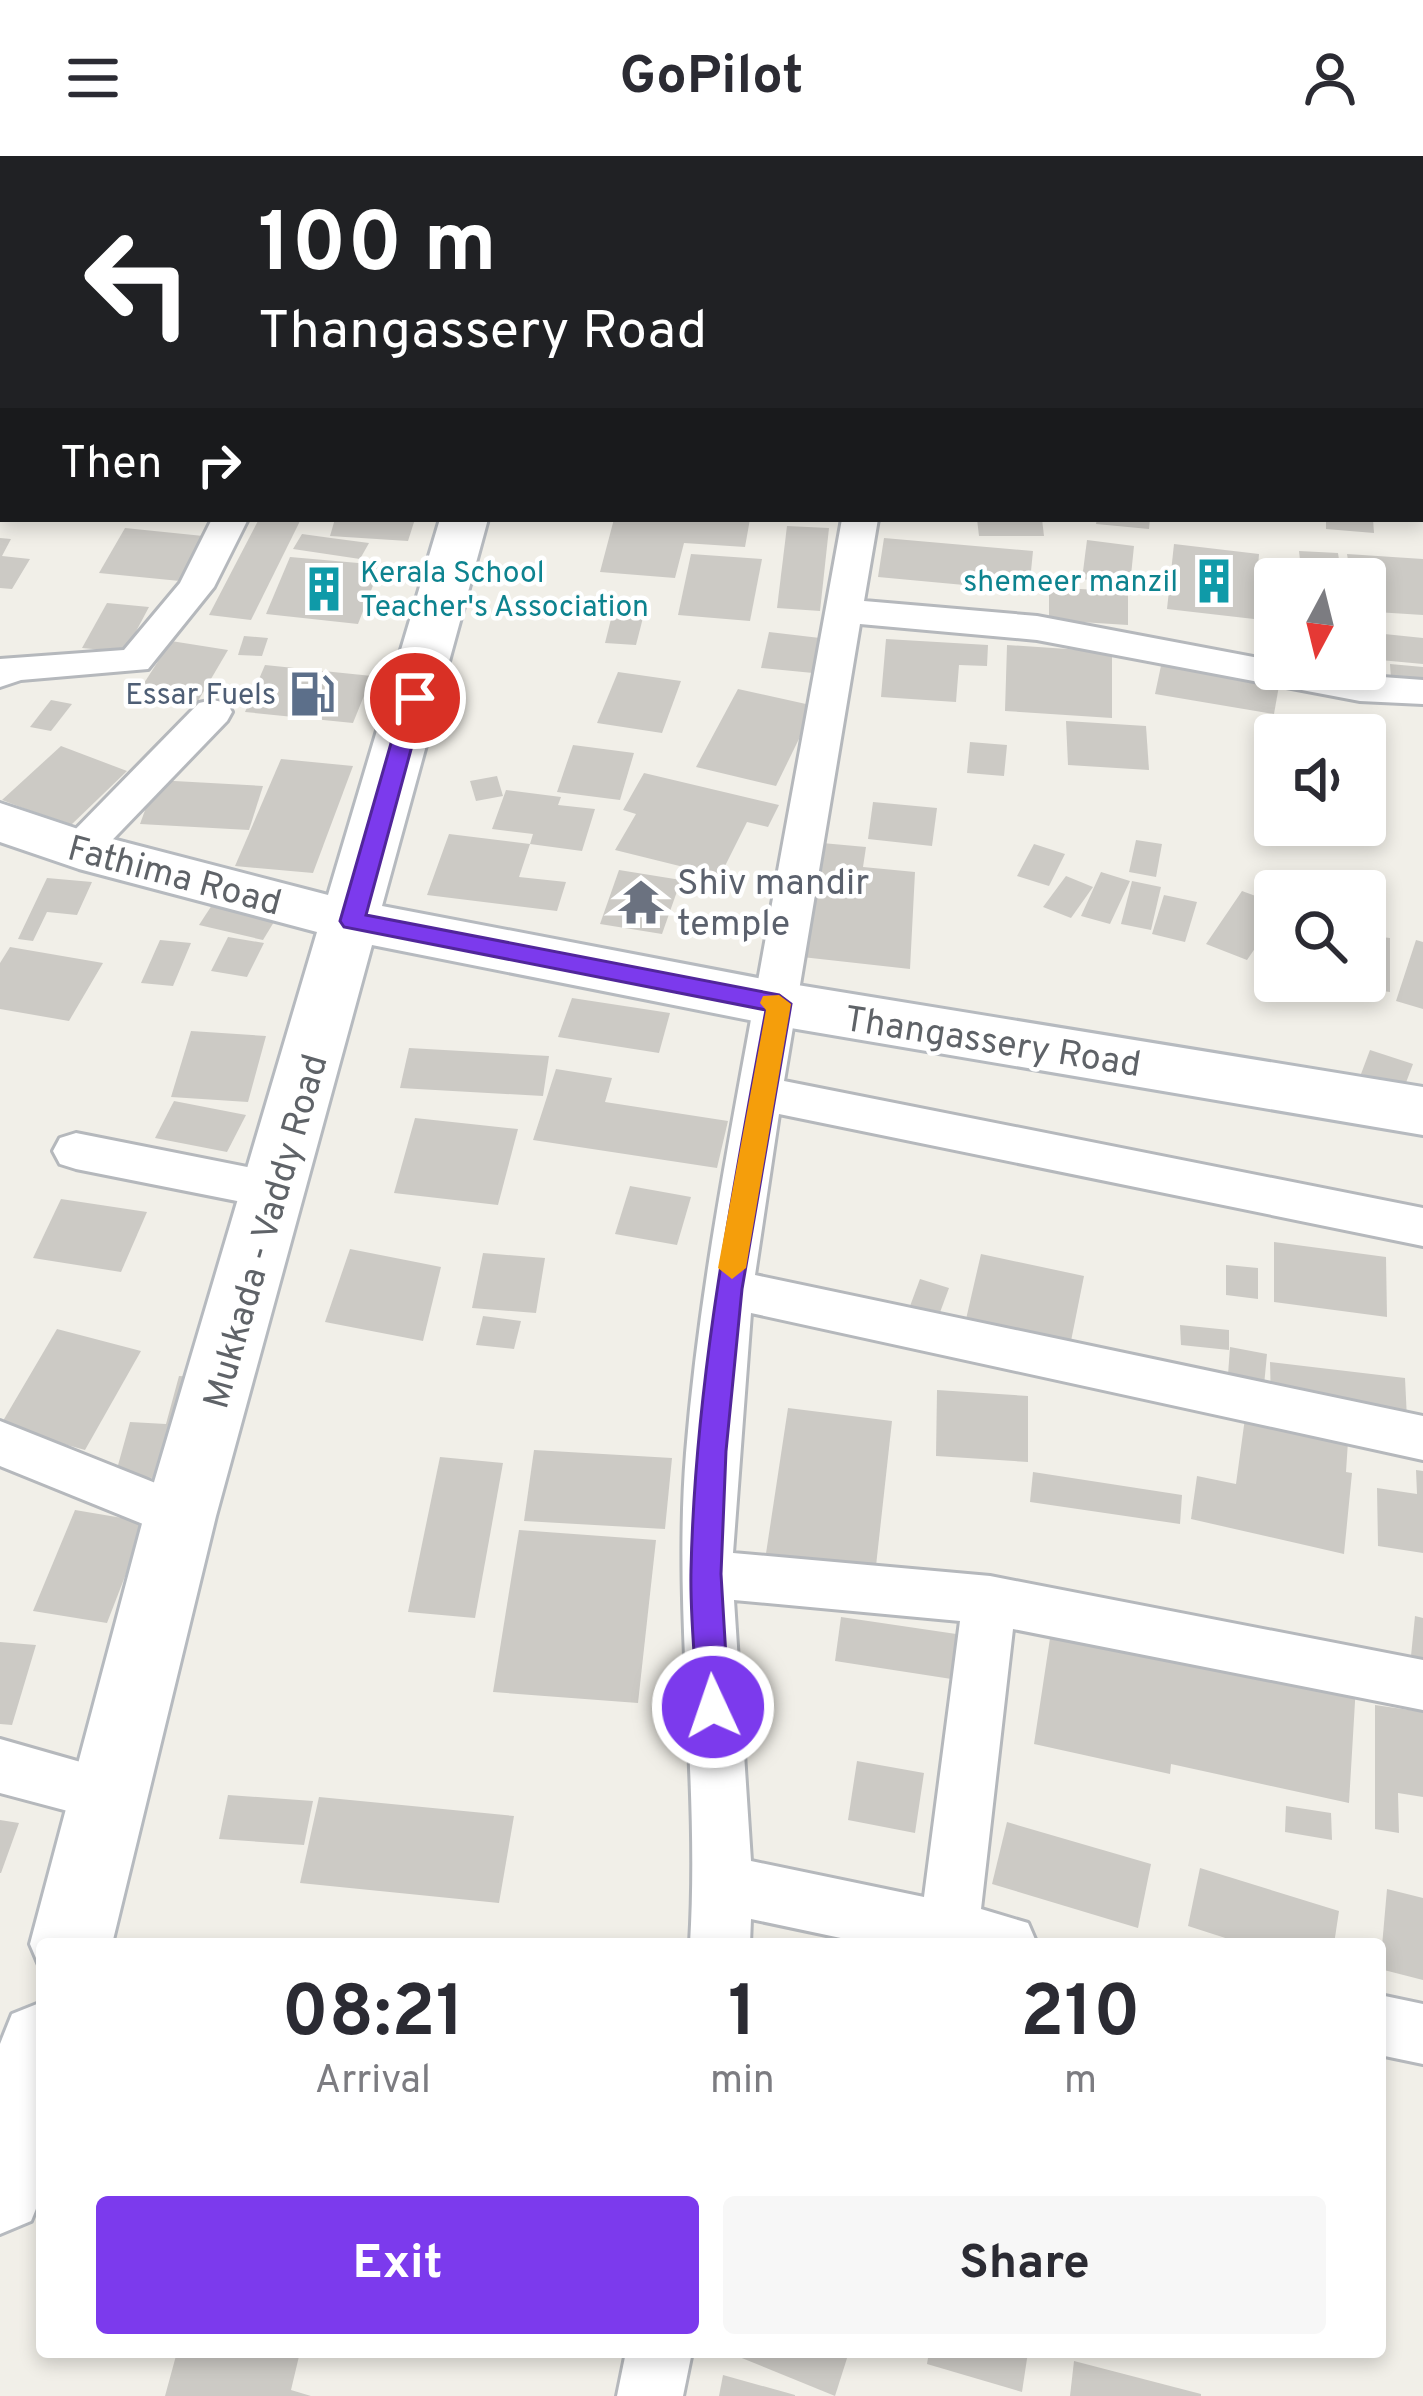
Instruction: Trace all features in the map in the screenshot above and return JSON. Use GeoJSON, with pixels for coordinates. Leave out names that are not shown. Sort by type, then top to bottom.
{"type":"FeatureCollection","features":[{"type":"Feature","properties":{"kind":"street"},"geometry":{"type":"LineString","coordinates":[[0,675],[13,668],[135,661],[196,587],[228,522]]}},
{"type":"Feature","properties":{"kind":"street","name":"Mukkada - Vaddy Road"},"geometry":{"type":"LineString","coordinates":[[72,1938],[113,1796],[180,1516],[277,1191],[463,522]]}},
{"type":"Feature","properties":{"kind":"street"},"geometry":{"type":"LineString","coordinates":[[720,1938],[723,1884],[706,1574],[729,1289],[860,522]]}},
{"type":"Feature","properties":{"kind":"street"},"geometry":{"type":"LineString","coordinates":[[846,611],[1037,628],[1360,689],[1423,692]]}},
{"type":"Feature","properties":{"kind":"street"},"geometry":{"type":"LineString","coordinates":[[79,850],[213,712]]}},
{"type":"Feature","properties":{"kind":"street","name":"Fathima Road"},"geometry":{"type":"LineString","coordinates":[[0,822],[79,850],[352,921]]}},
{"type":"Feature","properties":{"kind":"street","name":"Thangassery Road"},"geometry":{"type":"LineString","coordinates":[[352,921],[779,1004],[1423,1111]]}},
{"type":"Feature","properties":{"kind":"street"},"geometry":{"type":"LineString","coordinates":[[760,1094],[1423,1227]]}},
{"type":"Feature","properties":{"kind":"street"},"geometry":{"type":"LineString","coordinates":[[76,1151],[277,1191]]}},
{"type":"Feature","properties":{"kind":"street"},"geometry":{"type":"LineString","coordinates":[[729,1289],[1423,1438]]}},
{"type":"Feature","properties":{"kind":"street"},"geometry":{"type":"LineString","coordinates":[[0,1443],[180,1516]]}},
{"type":"Feature","properties":{"kind":"street"},"geometry":{"type":"LineString","coordinates":[[706,1574],[990,1600],[1423,1685]]}},
{"type":"Feature","properties":{"kind":"street"},"geometry":{"type":"LineString","coordinates":[[949,1931],[990,1600]]}},
{"type":"Feature","properties":{"kind":"street"},"geometry":{"type":"LineString","coordinates":[[0,1766],[113,1796]]}},
{"type":"Feature","properties":{"kind":"street"},"geometry":{"type":"LineString","coordinates":[[723,1884],[980,1938]]}},
{"type":"Feature","properties":{"kind":"street"},"geometry":{"type":"LineString","coordinates":[[1386,2026],[1423,2034]]}},
{"type":"Feature","properties":{"kind":"street"},"geometry":{"type":"LineString","coordinates":[[0,2190],[36,2065]]}},
{"type":"Feature","properties":{"kind":"street"},"geometry":{"type":"LineString","coordinates":[[650,2396],[658,2358]]}},
{"type":"Feature","properties":{"kind":"building"},"geometry":{"type":"Polygon","coordinates":[[[257,522],[300,522],[251,620],[209,615],[257,522]]]}},
{"type":"Feature","properties":{"kind":"building"},"geometry":{"type":"Polygon","coordinates":[[[334,522],[414,522],[408,541],[330,536],[334,522]]]}},
{"type":"Feature","properties":{"kind":"building"},"geometry":{"type":"Polygon","coordinates":[[[613,522],[749,522],[745,547],[684,543],[675,578],[600,572],[613,522]]]}},
{"type":"Feature","properties":{"kind":"building"},"geometry":{"type":"Polygon","coordinates":[[[977,522],[1042,522],[1044,536],[979,536],[977,522]]]}},
{"type":"Feature","properties":{"kind":"building"},"geometry":{"type":"Polygon","coordinates":[[[1096,522],[1150,522],[1149,529],[1096,522]]]}},
{"type":"Feature","properties":{"kind":"building"},"geometry":{"type":"Polygon","coordinates":[[[1326,522],[1373,522],[1374,533],[1326,529],[1326,522]]]}},
{"type":"Feature","properties":{"kind":"building"},"geometry":{"type":"Polygon","coordinates":[[[787,526],[829,528],[820,611],[777,608],[787,526]]]}},
{"type":"Feature","properties":{"kind":"building"},"geometry":{"type":"Polygon","coordinates":[[[125,528],[213,537],[190,582],[99,573],[125,528]]]}},
{"type":"Feature","properties":{"kind":"building"},"geometry":{"type":"Polygon","coordinates":[[[302,534],[369,543],[360,559],[293,549],[302,534]]]}},
{"type":"Feature","properties":{"kind":"building"},"geometry":{"type":"Polygon","coordinates":[[[0,538],[11,539],[2,556],[30,559],[12,589],[0,588],[0,538]]]}},
{"type":"Feature","properties":{"kind":"building"},"geometry":{"type":"Polygon","coordinates":[[[884,538],[1033,551],[1029,591],[878,577],[884,538]]]}},
{"type":"Feature","properties":{"kind":"building"},"geometry":{"type":"Polygon","coordinates":[[[1087,540],[1134,546],[1130,585],[1082,579],[1087,540]]]}},
{"type":"Feature","properties":{"kind":"building","name":"shemeer manzil"},"geometry":{"type":"Polygon","coordinates":[[[1174,544],[1259,554],[1254,558],[1254,619],[1167,609],[1174,544]]]}},
{"type":"Feature","properties":{"kind":"building"},"geometry":{"type":"Polygon","coordinates":[[[1299,551],[1338,553],[1339,558],[1300,558],[1299,551]]]}},
{"type":"Feature","properties":{"kind":"building"},"geometry":{"type":"Polygon","coordinates":[[[691,554],[762,559],[750,621],[678,615],[691,554]]]}},
{"type":"Feature","properties":{"kind":"building"},"geometry":{"type":"Polygon","coordinates":[[[1347,554],[1423,559],[1423,615],[1386,613],[1386,558],[1348,558],[1347,554]]]}},
{"type":"Feature","properties":{"kind":"building","name":"Kerala School Teacher's Association"},"geometry":{"type":"Polygon","coordinates":[[[290,557],[381,565],[358,624],[266,614],[290,557]]]}},
{"type":"Feature","properties":{"kind":"building"},"geometry":{"type":"Polygon","coordinates":[[[1049,587],[1128,592],[1128,625],[1049,620],[1049,587]]]}},
{"type":"Feature","properties":{"kind":"building"},"geometry":{"type":"Polygon","coordinates":[[[107,603],[149,607],[125,652],[82,648],[107,603]]]}},
{"type":"Feature","properties":{"kind":"building"},"geometry":{"type":"Polygon","coordinates":[[[615,603],[646,606],[636,645],[605,643],[615,603]]]}},
{"type":"Feature","properties":{"kind":"building"},"geometry":{"type":"Polygon","coordinates":[[[769,632],[820,638],[813,673],[761,668],[769,632]]]}},
{"type":"Feature","properties":{"kind":"building"},"geometry":{"type":"Polygon","coordinates":[[[1386,634],[1423,638],[1423,664],[1386,661],[1386,634]]]}},
{"type":"Feature","properties":{"kind":"building"},"geometry":{"type":"Polygon","coordinates":[[[244,636],[268,638],[262,656],[238,655],[244,636]]]}},
{"type":"Feature","properties":{"kind":"building"},"geometry":{"type":"Polygon","coordinates":[[[886,639],[988,645],[987,666],[959,665],[956,702],[881,697],[886,639]]]}},
{"type":"Feature","properties":{"kind":"building"},"geometry":{"type":"Polygon","coordinates":[[[171,641],[228,650],[198,701],[139,691],[171,641]]]}},
{"type":"Feature","properties":{"kind":"building"},"geometry":{"type":"Polygon","coordinates":[[[1007,645],[1112,652],[1112,718],[1005,711],[1007,645]]]}},
{"type":"Feature","properties":{"kind":"building"},"geometry":{"type":"Polygon","coordinates":[[[1162,661],[1254,676],[1254,690],[1278,690],[1274,714],[1155,694],[1162,661]]]}},
{"type":"Feature","properties":{"kind":"building"},"geometry":{"type":"Polygon","coordinates":[[[1390,664],[1423,667],[1423,682],[1391,679],[1390,664]]]}},
{"type":"Feature","properties":{"kind":"building"},"geometry":{"type":"Polygon","coordinates":[[[265,665],[372,676],[353,723],[245,712],[265,665]]]}},
{"type":"Feature","properties":{"kind":"building"},"geometry":{"type":"Polygon","coordinates":[[[618,672],[681,681],[662,733],[597,723],[618,672]]]}},
{"type":"Feature","properties":{"kind":"building"},"geometry":{"type":"Polygon","coordinates":[[[738,689],[815,706],[776,786],[696,767],[738,689]]]}},
{"type":"Feature","properties":{"kind":"building"},"geometry":{"type":"Polygon","coordinates":[[[51,700],[72,704],[51,731],[30,727],[51,700]]]}},
{"type":"Feature","properties":{"kind":"building"},"geometry":{"type":"Polygon","coordinates":[[[1066,721],[1146,726],[1149,770],[1068,765],[1066,721]]]}},
{"type":"Feature","properties":{"kind":"building"},"geometry":{"type":"Polygon","coordinates":[[[970,742],[1007,745],[1004,776],[967,773],[970,742]]]}},
{"type":"Feature","properties":{"kind":"building"},"geometry":{"type":"Polygon","coordinates":[[[573,745],[634,753],[620,800],[557,792],[573,745]]]}},
{"type":"Feature","properties":{"kind":"building"},"geometry":{"type":"Polygon","coordinates":[[[61,746],[127,771],[70,826],[2,800],[61,746]]]}},
{"type":"Feature","properties":{"kind":"building"},"geometry":{"type":"Polygon","coordinates":[[[281,759],[353,766],[313,873],[235,866],[281,759]]]}},
{"type":"Feature","properties":{"kind":"building"},"geometry":{"type":"Polygon","coordinates":[[[644,773],[779,805],[768,827],[747,822],[720,876],[615,850],[636,814],[623,810],[644,773]]]}},
{"type":"Feature","properties":{"kind":"building"},"geometry":{"type":"Polygon","coordinates":[[[497,776],[503,796],[476,801],[470,781],[497,776]]]}},
{"type":"Feature","properties":{"kind":"building"},"geometry":{"type":"Polygon","coordinates":[[[156,780],[263,786],[249,830],[140,824],[156,780]]]}},
{"type":"Feature","properties":{"kind":"building"},"geometry":{"type":"Polygon","coordinates":[[[506,790],[561,797],[558,805],[595,809],[582,851],[530,844],[533,834],[492,829],[506,790]]]}},
{"type":"Feature","properties":{"kind":"building"},"geometry":{"type":"Polygon","coordinates":[[[873,802],[937,808],[932,846],[868,839],[873,802]]]}},
{"type":"Feature","properties":{"kind":"building"},"geometry":{"type":"Polygon","coordinates":[[[449,834],[530,844],[519,877],[566,882],[557,911],[427,895],[449,834]]]}},
{"type":"Feature","properties":{"kind":"building"},"geometry":{"type":"Polygon","coordinates":[[[1136,840],[1162,844],[1156,877],[1129,872],[1136,840]]]}},
{"type":"Feature","properties":{"kind":"building"},"geometry":{"type":"Polygon","coordinates":[[[822,843],[866,847],[863,867],[915,872],[910,969],[802,957],[822,843]]]}},
{"type":"Feature","properties":{"kind":"building"},"geometry":{"type":"Polygon","coordinates":[[[1034,844],[1065,854],[1049,886],[1017,876],[1034,844]]]}},
{"type":"Feature","properties":{"kind":"building","name":"Shiv mandir temple"},"geometry":{"type":"Polygon","coordinates":[[[619,870],[681,880],[662,934],[600,924],[619,870]]]}},
{"type":"Feature","properties":{"kind":"building"},"geometry":{"type":"Polygon","coordinates":[[[1101,872],[1130,881],[1110,924],[1081,916],[1101,872]]]}},
{"type":"Feature","properties":{"kind":"building"},"geometry":{"type":"Polygon","coordinates":[[[1066,876],[1093,887],[1071,918],[1043,907],[1066,876]]]}},
{"type":"Feature","properties":{"kind":"building"},"geometry":{"type":"Polygon","coordinates":[[[47,878],[92,882],[77,915],[47,912],[33,941],[18,939],[47,878]]]}},
{"type":"Feature","properties":{"kind":"building"},"geometry":{"type":"Polygon","coordinates":[[[1132,881],[1161,887],[1151,930],[1121,924],[1132,881]]]}},
{"type":"Feature","properties":{"kind":"building"},"geometry":{"type":"Polygon","coordinates":[[[1242,891],[1254,895],[1254,950],[1247,960],[1206,944],[1242,891]]]}},
{"type":"Feature","properties":{"kind":"building"},"geometry":{"type":"Polygon","coordinates":[[[1164,895],[1197,902],[1185,942],[1152,934],[1164,895]]]}},
{"type":"Feature","properties":{"kind":"building"},"geometry":{"type":"Polygon","coordinates":[[[214,902],[277,917],[263,940],[199,925],[214,902]]]}},
{"type":"Feature","properties":{"kind":"building"},"geometry":{"type":"Polygon","coordinates":[[[228,937],[264,943],[247,977],[211,971],[228,937]]]}},
{"type":"Feature","properties":{"kind":"building"},"geometry":{"type":"Polygon","coordinates":[[[1386,938],[1390,938],[1390,992],[1386,991],[1386,938]]]}},
{"type":"Feature","properties":{"kind":"building"},"geometry":{"type":"Polygon","coordinates":[[[160,940],[191,943],[173,986],[141,983],[160,940]]]}},
{"type":"Feature","properties":{"kind":"building"},"geometry":{"type":"Polygon","coordinates":[[[1416,940],[1423,942],[1423,1009],[1396,1001],[1416,940]]]}},
{"type":"Feature","properties":{"kind":"building"},"geometry":{"type":"Polygon","coordinates":[[[10,947],[103,963],[69,1021],[0,1009],[0,963],[10,947]]]}},
{"type":"Feature","properties":{"kind":"building"},"geometry":{"type":"Polygon","coordinates":[[[572,998],[670,1013],[659,1053],[558,1037],[572,998]]]}},
{"type":"Feature","properties":{"kind":"building"},"geometry":{"type":"Polygon","coordinates":[[[191,1031],[266,1036],[248,1102],[171,1097],[191,1031]]]}},
{"type":"Feature","properties":{"kind":"building"},"geometry":{"type":"Polygon","coordinates":[[[409,1048],[549,1056],[543,1096],[400,1088],[409,1048]]]}},
{"type":"Feature","properties":{"kind":"building"},"geometry":{"type":"Polygon","coordinates":[[[1370,1050],[1413,1064],[1404,1088],[1361,1074],[1370,1050]]]}},
{"type":"Feature","properties":{"kind":"building"},"geometry":{"type":"Polygon","coordinates":[[[556,1069],[612,1078],[605,1102],[728,1121],[717,1168],[533,1140],[556,1069]]]}},
{"type":"Feature","properties":{"kind":"building"},"geometry":{"type":"Polygon","coordinates":[[[174,1101],[246,1115],[227,1152],[155,1138],[174,1101]]]}},
{"type":"Feature","properties":{"kind":"building"},"geometry":{"type":"Polygon","coordinates":[[[415,1118],[518,1129],[498,1205],[394,1193],[415,1118]]]}},
{"type":"Feature","properties":{"kind":"building"},"geometry":{"type":"Polygon","coordinates":[[[630,1186],[691,1197],[677,1245],[615,1234],[630,1186]]]}},
{"type":"Feature","properties":{"kind":"building"},"geometry":{"type":"Polygon","coordinates":[[[61,1199],[147,1212],[121,1272],[33,1258],[61,1199]]]}},
{"type":"Feature","properties":{"kind":"building"},"geometry":{"type":"Polygon","coordinates":[[[1274,1242],[1386,1257],[1387,1317],[1274,1302],[1274,1242]]]}},
{"type":"Feature","properties":{"kind":"building"},"geometry":{"type":"Polygon","coordinates":[[[350,1249],[441,1267],[423,1341],[325,1322],[350,1249]]]}},
{"type":"Feature","properties":{"kind":"building"},"geometry":{"type":"Polygon","coordinates":[[[483,1253],[545,1258],[536,1313],[472,1308],[483,1253]]]}},
{"type":"Feature","properties":{"kind":"building"},"geometry":{"type":"Polygon","coordinates":[[[981,1254],[1084,1276],[1069,1351],[964,1328],[981,1254]]]}},
{"type":"Feature","properties":{"kind":"building"},"geometry":{"type":"Polygon","coordinates":[[[1226,1265],[1258,1268],[1258,1299],[1226,1295],[1226,1265]]]}},
{"type":"Feature","properties":{"kind":"building"},"geometry":{"type":"Polygon","coordinates":[[[920,1279],[949,1288],[935,1326],[906,1317],[920,1279]]]}},
{"type":"Feature","properties":{"kind":"building"},"geometry":{"type":"Polygon","coordinates":[[[483,1316],[521,1321],[514,1349],[476,1345],[483,1316]]]}},
{"type":"Feature","properties":{"kind":"building"},"geometry":{"type":"Polygon","coordinates":[[[1180,1325],[1229,1330],[1229,1350],[1181,1345],[1180,1325]]]}},
{"type":"Feature","properties":{"kind":"building"},"geometry":{"type":"Polygon","coordinates":[[[57,1329],[141,1351],[85,1450],[0,1426],[57,1329]]]}},
{"type":"Feature","properties":{"kind":"building"},"geometry":{"type":"Polygon","coordinates":[[[1230,1347],[1267,1354],[1263,1396],[1227,1389],[1230,1347]]]}},
{"type":"Feature","properties":{"kind":"building"},"geometry":{"type":"Polygon","coordinates":[[[1270,1362],[1405,1378],[1407,1419],[1271,1402],[1270,1362]]]}},
{"type":"Feature","properties":{"kind":"building"},"geometry":{"type":"Polygon","coordinates":[[[179,1376],[200,1377],[172,1479],[115,1476],[130,1422],[166,1424],[179,1376]]]}},
{"type":"Feature","properties":{"kind":"building"},"geometry":{"type":"Polygon","coordinates":[[[937,1390],[1028,1396],[1028,1462],[936,1456],[937,1390]]]}},
{"type":"Feature","properties":{"kind":"building"},"geometry":{"type":"Polygon","coordinates":[[[788,1408],[892,1421],[875,1575],[765,1560],[788,1408]]]}},
{"type":"Feature","properties":{"kind":"building"},"geometry":{"type":"Polygon","coordinates":[[[1245,1418],[1348,1441],[1346,1472],[1352,1473],[1344,1554],[1191,1519],[1197,1476],[1236,1484],[1245,1418]]]}},
{"type":"Feature","properties":{"kind":"building"},"geometry":{"type":"Polygon","coordinates":[[[534,1450],[672,1458],[665,1529],[524,1521],[534,1450]]]}},
{"type":"Feature","properties":{"kind":"building"},"geometry":{"type":"Polygon","coordinates":[[[440,1457],[503,1463],[475,1618],[408,1612],[440,1457]]]}},
{"type":"Feature","properties":{"kind":"building"},"geometry":{"type":"Polygon","coordinates":[[[1416,1470],[1423,1471],[1423,1553],[1378,1546],[1377,1488],[1417,1494],[1416,1470]]]}},
{"type":"Feature","properties":{"kind":"building"},"geometry":{"type":"Polygon","coordinates":[[[1033,1472],[1182,1495],[1180,1524],[1030,1502],[1033,1472]]]}},
{"type":"Feature","properties":{"kind":"building"},"geometry":{"type":"Polygon","coordinates":[[[75,1510],[146,1522],[107,1623],[33,1611],[75,1510]]]}},
{"type":"Feature","properties":{"kind":"building"},"geometry":{"type":"Polygon","coordinates":[[[519,1530],[656,1540],[638,1703],[493,1692],[519,1530]]]}},
{"type":"Feature","properties":{"kind":"building"},"geometry":{"type":"Polygon","coordinates":[[[1415,1616],[1423,1618],[1423,1659],[1411,1656],[1415,1616]]]}},
{"type":"Feature","properties":{"kind":"building"},"geometry":{"type":"Polygon","coordinates":[[[841,1617],[963,1635],[958,1680],[835,1661],[841,1617]]]}},
{"type":"Feature","properties":{"kind":"building"},"geometry":{"type":"Polygon","coordinates":[[[1052,1625],[1356,1685],[1349,1803],[1171,1764],[1170,1774],[1034,1744],[1052,1625]]]}},
{"type":"Feature","properties":{"kind":"building"},"geometry":{"type":"Polygon","coordinates":[[[0,1642],[36,1645],[12,1725],[0,1724],[0,1642]]]}},
{"type":"Feature","properties":{"kind":"building"},"geometry":{"type":"Polygon","coordinates":[[[1375,1705],[1423,1712],[1423,1797],[1398,1793],[1399,1833],[1375,1829],[1375,1705]]]}},
{"type":"Feature","properties":{"kind":"building"},"geometry":{"type":"Polygon","coordinates":[[[857,1761],[924,1773],[915,1833],[848,1820],[857,1761]]]}},
{"type":"Feature","properties":{"kind":"building"},"geometry":{"type":"Polygon","coordinates":[[[228,1795],[313,1801],[304,1845],[219,1839],[228,1795]]]}},
{"type":"Feature","properties":{"kind":"building"},"geometry":{"type":"Polygon","coordinates":[[[319,1797],[514,1816],[499,1903],[300,1883],[319,1797]]]}},
{"type":"Feature","properties":{"kind":"building"},"geometry":{"type":"Polygon","coordinates":[[[1286,1806],[1331,1813],[1332,1840],[1285,1832],[1286,1806]]]}},
{"type":"Feature","properties":{"kind":"building"},"geometry":{"type":"Polygon","coordinates":[[[0,1820],[19,1823],[1,1873],[0,1873],[0,1820]]]}},
{"type":"Feature","properties":{"kind":"building"},"geometry":{"type":"Polygon","coordinates":[[[1007,1822],[1151,1864],[1138,1928],[992,1884],[1007,1822]]]}},
{"type":"Feature","properties":{"kind":"building"},"geometry":{"type":"Polygon","coordinates":[[[1200,1868],[1339,1911],[1335,1938],[1225,1938],[1188,1926],[1200,1868]]]}},
{"type":"Feature","properties":{"kind":"building"},"geometry":{"type":"Polygon","coordinates":[[[1387,1889],[1423,1898],[1423,1980],[1386,1971],[1383,1938],[1387,1889]]]}},
{"type":"Feature","properties":{"kind":"building"},"geometry":{"type":"Polygon","coordinates":[[[175,2358],[299,2358],[291,2390],[311,2396],[165,2396],[175,2358]]]}},
{"type":"Feature","properties":{"kind":"building"},"geometry":{"type":"Polygon","coordinates":[[[742,2358],[847,2358],[835,2396],[742,2358]]]}},
{"type":"Feature","properties":{"kind":"building"},"geometry":{"type":"Polygon","coordinates":[[[928,2358],[1027,2358],[1022,2392],[927,2364],[928,2358]]]}},
{"type":"Feature","properties":{"kind":"building"},"geometry":{"type":"Polygon","coordinates":[[[1074,2361],[1201,2394],[1201,2396],[1070,2396],[1074,2361]]]}},
{"type":"Feature","properties":{"kind":"building"},"geometry":{"type":"Polygon","coordinates":[[[723,2375],[795,2395],[795,2396],[719,2396],[723,2375]]]}},
{"type":"Feature","properties":{"kind":"slow traffic"},"geometry":{"type":"LineString","coordinates":[[732,1268],[779,1004],[772,1003]]}},
{"type":"Feature","properties":{"kind":"place","name":"shemeer manzil"},"geometry":{"type":"Point","coordinates":[1214,581]}},
{"type":"Feature","properties":{"kind":"place","name":"Kerala School Teacher's Association"},"geometry":{"type":"Point","coordinates":[324,589]}},
{"type":"Feature","properties":{"kind":"place","name":"Essar Fuels"},"geometry":{"type":"Point","coordinates":[312,694]}},
{"type":"Feature","properties":{"kind":"place","name":"Shiv mandir temple"},"geometry":{"type":"Point","coordinates":[641,902]}},
{"type":"Feature","properties":{"kind":"route"},"geometry":{"type":"LineString","coordinates":[[415,698],[352,921],[779,1004],[729,1289],[712,1451],[706,1574],[713,1707]]}}]}
